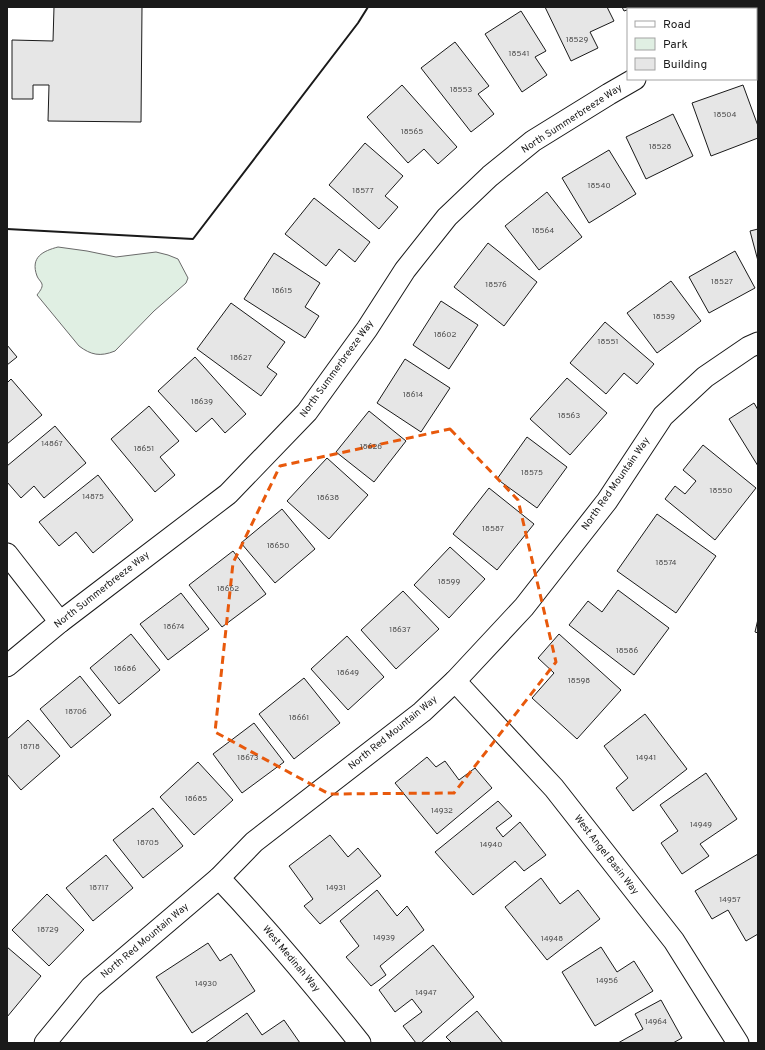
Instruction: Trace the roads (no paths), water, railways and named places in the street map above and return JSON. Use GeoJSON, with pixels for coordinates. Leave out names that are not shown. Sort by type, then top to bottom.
{"type":"FeatureCollection","features":[{"type":"Feature","properties":{"kind":"street","name":"North Summerbreeze Way"},"geometry":{"type":"LineString","coordinates":[[7,666],[60,622],[228,494],[307,412],[367,329],[405,270],[447,217],[490,176],[533,141],[633,80]]}},
{"type":"Feature","properties":{"kind":"street","name":"North Red Mountain Way"},"geometry":{"type":"LineString","coordinates":[[45,1043],[91,987],[219,878],[254,842],[422,712],[455,681],[529,600],[607,501],[663,416],[705,377],[749,347],[758,343]]}},
{"type":"Feature","properties":{"kind":"street"},"geometry":{"type":"LineString","coordinates":[[7,554],[60,622]]}},
{"type":"Feature","properties":{"kind":"street","name":"West Angel Basin Way"},"geometry":{"type":"LineString","coordinates":[[455,681],[554,788],[669,935],[738,1043]]}},
{"type":"Feature","properties":{"kind":"street","name":"West Medinah Way"},"geometry":{"type":"LineString","coordinates":[[219,878],[262,924],[360,1043]]}}]}
